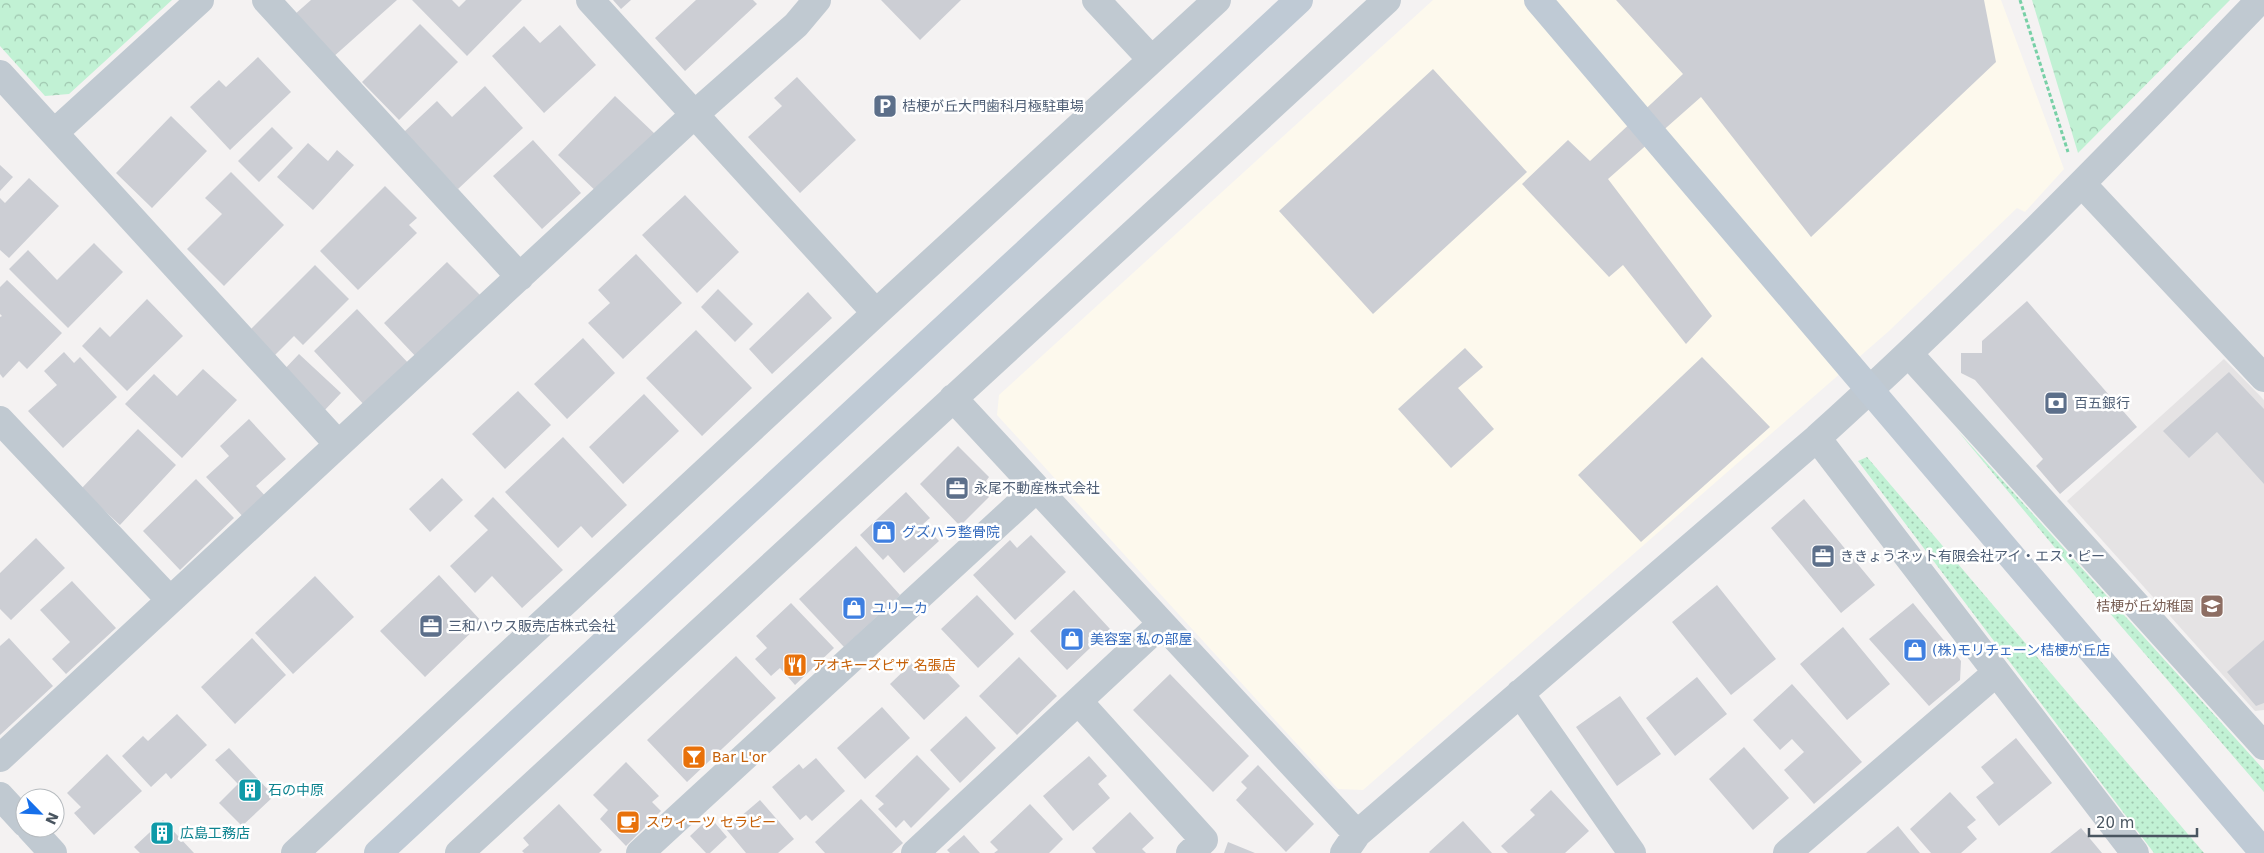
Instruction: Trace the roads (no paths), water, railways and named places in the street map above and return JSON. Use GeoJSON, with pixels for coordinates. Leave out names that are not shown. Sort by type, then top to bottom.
{"type":"FeatureCollection","features":[{"type":"Feature","properties":{"kind":"street"},"geometry":{"type":"LineString","coordinates":[[54,133],[200,0]]}},
{"type":"Feature","properties":{"kind":"street"},"geometry":{"type":"LineString","coordinates":[[266,0],[520,277]]}},
{"type":"Feature","properties":{"kind":"street"},"geometry":{"type":"LineString","coordinates":[[590,0],[876,314]]}},
{"type":"Feature","properties":{"kind":"street"},"geometry":{"type":"LineString","coordinates":[[0,758],[695,114],[796,25],[817,0]]}},
{"type":"Feature","properties":{"kind":"street"},"geometry":{"type":"LineString","coordinates":[[1096,0],[1152,59]]}},
{"type":"Feature","properties":{"kind":"street"},"geometry":{"type":"LineString","coordinates":[[295,853],[876,314],[1218,0]]}},
{"type":"Feature","properties":{"kind":"street"},"geometry":{"type":"LineString","coordinates":[[378,853],[1299,0]]}},
{"type":"Feature","properties":{"kind":"street"},"geometry":{"type":"LineString","coordinates":[[459,853],[1387,0]]}},
{"type":"Feature","properties":{"kind":"street"},"geometry":{"type":"LineString","coordinates":[[1538,0],[2264,853]]}},
{"type":"Feature","properties":{"kind":"street"},"geometry":{"type":"LineString","coordinates":[[954,398],[1161,624],[1350,844],[1520,693],[1871,390],[2083,185],[2260,0]]}},
{"type":"Feature","properties":{"kind":"street"},"geometry":{"type":"LineString","coordinates":[[0,74],[338,444]]}},
{"type":"Feature","properties":{"kind":"street"},"geometry":{"type":"LineString","coordinates":[[2083,185],[2264,378]]}},
{"type":"Feature","properties":{"kind":"street"},"geometry":{"type":"LineString","coordinates":[[1909,354],[2263,743]]}},
{"type":"Feature","properties":{"kind":"street"},"geometry":{"type":"LineString","coordinates":[[0,420],[170,600]]}},
{"type":"Feature","properties":{"kind":"street"},"geometry":{"type":"LineString","coordinates":[[1817,438],[2135,853]]}},
{"type":"Feature","properties":{"kind":"street"},"geometry":{"type":"LineString","coordinates":[[640,853],[1036,489]]}},
{"type":"Feature","properties":{"kind":"street"},"geometry":{"type":"LineString","coordinates":[[915,853],[1161,624]]}},
{"type":"Feature","properties":{"kind":"street"},"geometry":{"type":"LineString","coordinates":[[1787,853],[1996,673]]}},
{"type":"Feature","properties":{"kind":"street"},"geometry":{"type":"LineString","coordinates":[[1520,693],[1632,853]]}},
{"type":"Feature","properties":{"kind":"street"},"geometry":{"type":"LineString","coordinates":[[1079,702],[1204,840],[1190,853]]}},
{"type":"Feature","properties":{"kind":"street"},"geometry":{"type":"LineString","coordinates":[[0,796],[15,812]]}},
{"type":"Feature","properties":{"kind":"street"},"geometry":{"type":"LineString","coordinates":[[39,838],[53,853]]}},
{"type":"Feature","properties":{"kind":"place","name":"桔梗が丘大門歯科月極駐車場"},"geometry":{"type":"Point","coordinates":[885,106]}},
{"type":"Feature","properties":{"kind":"place","name":"百五銀行"},"geometry":{"type":"Point","coordinates":[2056,403]}},
{"type":"Feature","properties":{"kind":"place","name":"永尾不動産株式会社"},"geometry":{"type":"Point","coordinates":[957,488]}},
{"type":"Feature","properties":{"kind":"place","name":"グズハラ整骨院"},"geometry":{"type":"Point","coordinates":[884,532]}},
{"type":"Feature","properties":{"kind":"place","name":"ききょうネット有限会社アイ・エス・ピー"},"geometry":{"type":"Point","coordinates":[1823,556]}},
{"type":"Feature","properties":{"kind":"place","name":"桔梗が丘幼稚園"},"geometry":{"type":"Point","coordinates":[2212,606]}},
{"type":"Feature","properties":{"kind":"place","name":"ユリーカ"},"geometry":{"type":"Point","coordinates":[854,608]}},
{"type":"Feature","properties":{"kind":"place","name":"三和ハウス販売店株式会社"},"geometry":{"type":"Point","coordinates":[431,626]}},
{"type":"Feature","properties":{"kind":"place","name":"美容室 私の部屋"},"geometry":{"type":"Point","coordinates":[1072,639]}},
{"type":"Feature","properties":{"kind":"place","name":"(株)モリチェーン桔梗が丘店"},"geometry":{"type":"Point","coordinates":[1915,650]}},
{"type":"Feature","properties":{"kind":"place","name":"アオキーズピザ 名張店"},"geometry":{"type":"Point","coordinates":[795,665]}},
{"type":"Feature","properties":{"kind":"place","name":"Bar L'or"},"geometry":{"type":"Point","coordinates":[694,757]}},
{"type":"Feature","properties":{"kind":"place","name":"石の中原"},"geometry":{"type":"Point","coordinates":[250,790]}},
{"type":"Feature","properties":{"kind":"place","name":"スウィーツ セラピー"},"geometry":{"type":"Point","coordinates":[628,822]}},
{"type":"Feature","properties":{"kind":"place","name":"広島工務店"},"geometry":{"type":"Point","coordinates":[162,833]}}]}
